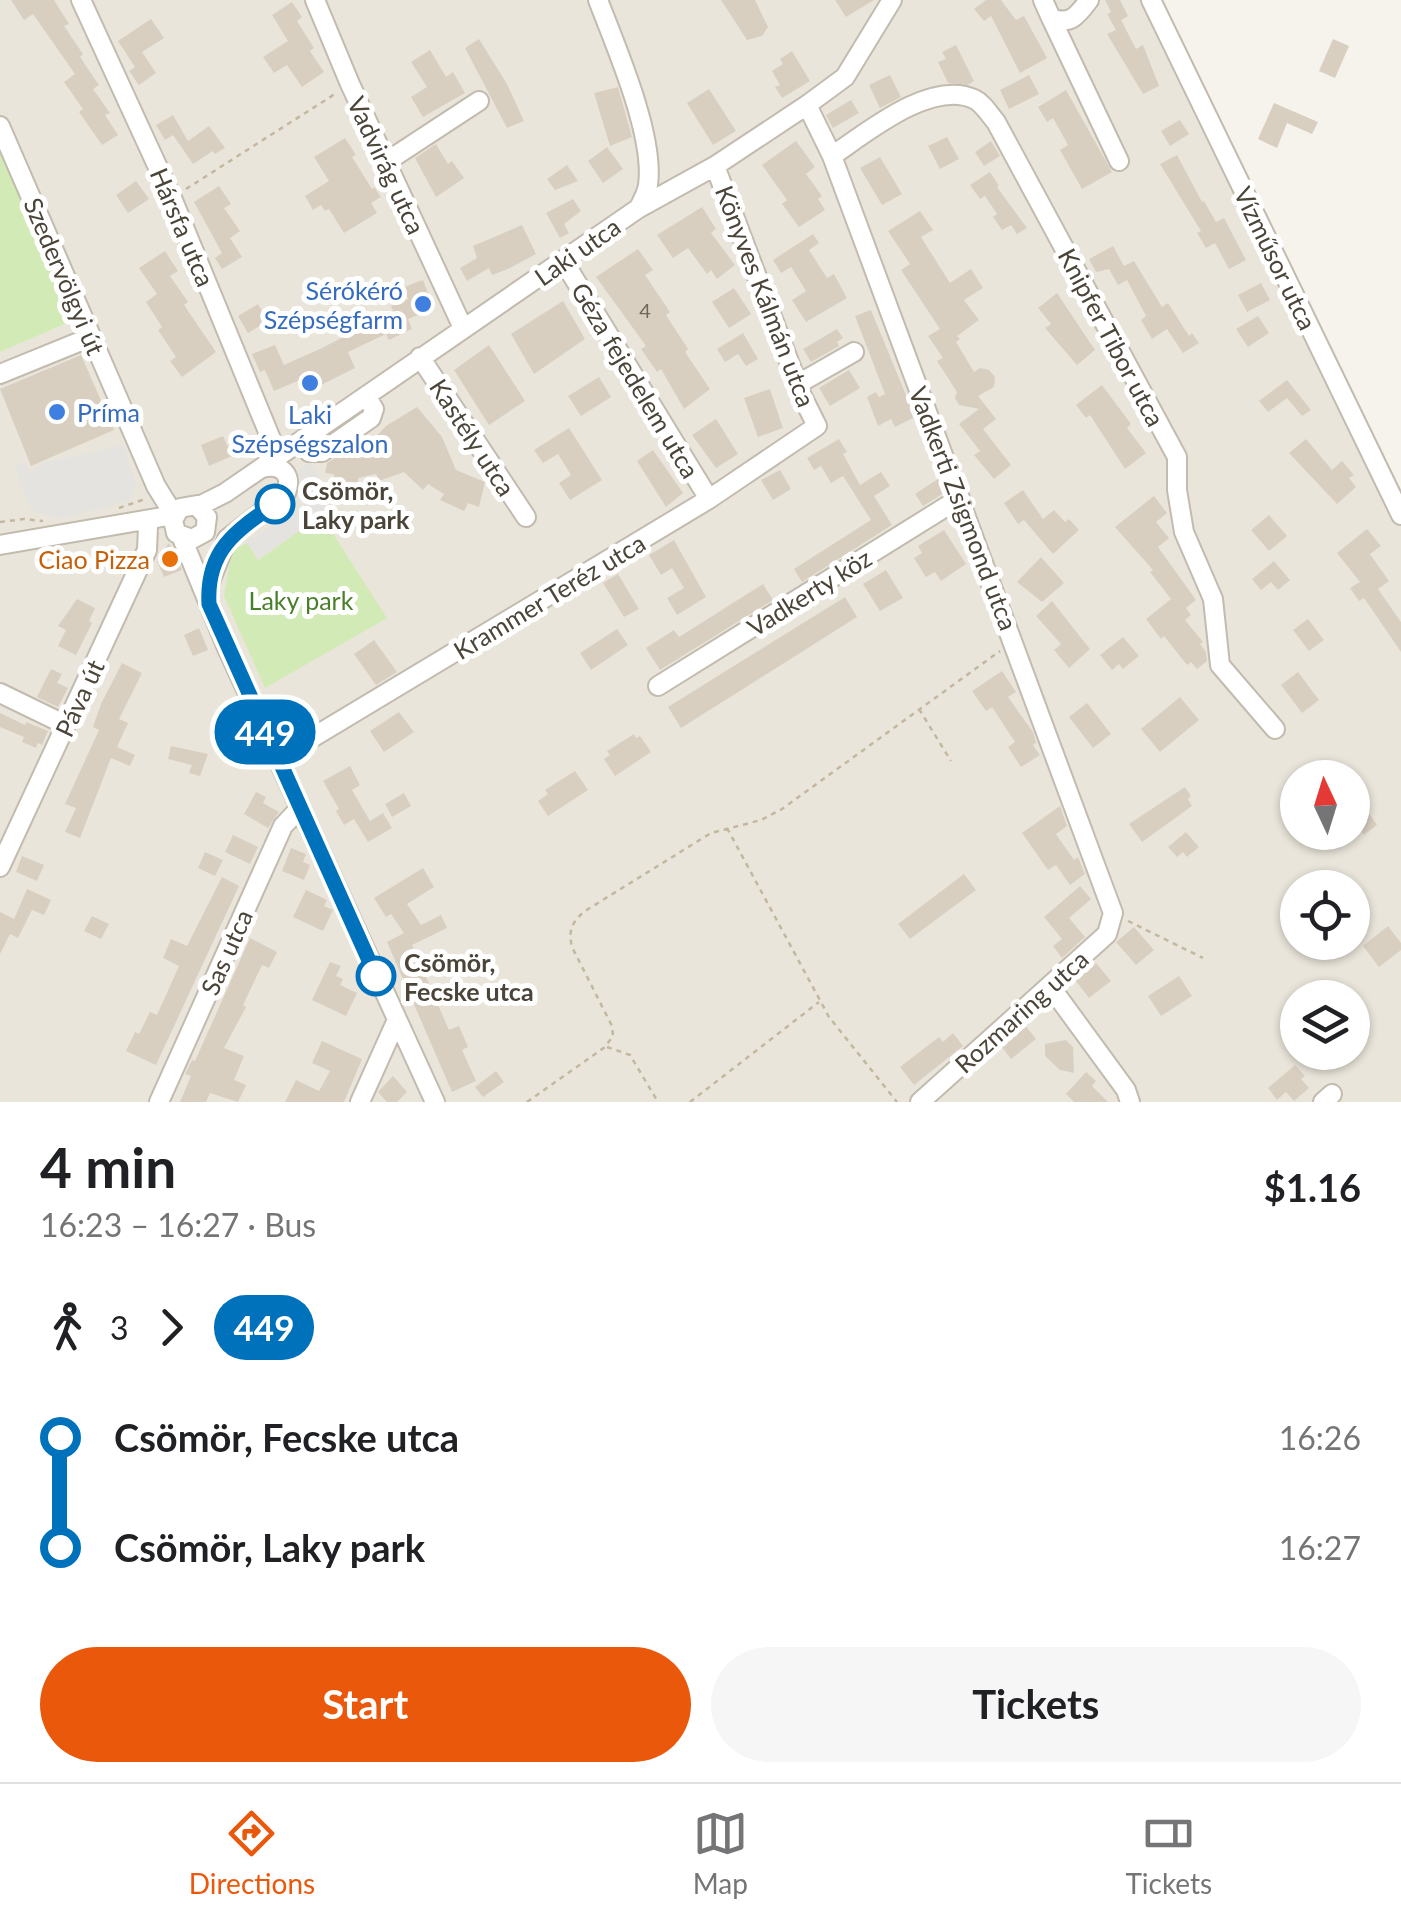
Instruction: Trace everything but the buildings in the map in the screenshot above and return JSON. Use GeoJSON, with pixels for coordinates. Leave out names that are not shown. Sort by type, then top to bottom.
{"type":"FeatureCollection","features":[{"type":"Feature","properties":{"kind":"street","name":"Hársfa utca"},"geometry":{"type":"LineString","coordinates":[[81,0],[172,198],[278,456]]}},
{"type":"Feature","properties":{"kind":"street","name":"Vadvirág utca"},"geometry":{"type":"LineString","coordinates":[[315,0],[463,328]]}},
{"type":"Feature","properties":{"kind":"street"},"geometry":{"type":"LineString","coordinates":[[598,0],[624,67],[646,149],[648,184],[639,208]]}},
{"type":"Feature","properties":{"kind":"street","name":"Laki utca"},"geometry":{"type":"LineString","coordinates":[[184,519],[639,208],[715,166],[807,105],[845,77],[892,0]]}},
{"type":"Feature","properties":{"kind":"street"},"geometry":{"type":"LineString","coordinates":[[1042,0],[1118,161]]}},
{"type":"Feature","properties":{"kind":"street"},"geometry":{"type":"LineString","coordinates":[[1051,18],[1070,21],[1089,0]]}},
{"type":"Feature","properties":{"kind":"street","name":"Vízműsor utca"},"geometry":{"type":"LineString","coordinates":[[1151,0],[1400,509]]}},
{"type":"Feature","properties":{"kind":"street","name":"Knipfer Tibor utca"},"geometry":{"type":"LineString","coordinates":[[832,156],[894,114],[936,97],[958,94],[978,101],[996,122],[1177,458],[1177,490],[1184,532],[1213,599],[1220,665],[1275,729]]}},
{"type":"Feature","properties":{"kind":"street"},"geometry":{"type":"LineString","coordinates":[[386,162],[478,100]]}},
{"type":"Feature","properties":{"kind":"street","name":"Vadkerti Zsigmond utca"},"geometry":{"type":"LineString","coordinates":[[807,105],[832,156],[1113,914]]}},
{"type":"Feature","properties":{"kind":"street","name":"Szedervölgyi út"},"geometry":{"type":"LineString","coordinates":[[0,126],[144,458],[152,488],[184,519]]}},
{"type":"Feature","properties":{"kind":"street","name":"Könyves Kálmán utca"},"geometry":{"type":"LineString","coordinates":[[715,166],[798,384],[818,426]]}},
{"type":"Feature","properties":{"kind":"street","name":"Géza fejedelem utca"},"geometry":{"type":"LineString","coordinates":[[564,262],[709,499]]}},
{"type":"Feature","properties":{"kind":"street"},"geometry":{"type":"LineString","coordinates":[[0,374],[92,337]]}},
{"type":"Feature","properties":{"kind":"street"},"geometry":{"type":"LineString","coordinates":[[798,384],[854,352]]}},
{"type":"Feature","properties":{"kind":"street","name":"Kastély utca"},"geometry":{"type":"LineString","coordinates":[[420,357],[526,517]]}},
{"type":"Feature","properties":{"kind":"street","name":"Krammer Teréz utca"},"geometry":{"type":"LineString","coordinates":[[278,759],[709,499],[818,426]]}},
{"type":"Feature","properties":{"kind":"street"},"geometry":{"type":"LineString","coordinates":[[124,464],[144,458]]}},
{"type":"Feature","properties":{"kind":"street"},"geometry":{"type":"LineString","coordinates":[[208,596],[224,544],[236,530],[286,494],[289,484],[284,471],[272,466],[262,468]]}},
{"type":"Feature","properties":{"kind":"street","name":"Laki utca"},"geometry":{"type":"LineString","coordinates":[[207,528],[239,484]]}},
{"type":"Feature","properties":{"kind":"street"},"geometry":{"type":"LineString","coordinates":[[143,525],[152,510],[152,488]]}},
{"type":"Feature","properties":{"kind":"street","name":"Vadkerty köz"},"geometry":{"type":"LineString","coordinates":[[658,686],[960,498]]}},
{"type":"Feature","properties":{"kind":"street"},"geometry":{"type":"LineString","coordinates":[[0,546],[115,518],[143,525],[205,512],[208,596]]}},
{"type":"Feature","properties":{"kind":"street"},"geometry":{"type":"LineString","coordinates":[[184,519],[192,540],[207,528]]}},
{"type":"Feature","properties":{"kind":"street"},"geometry":{"type":"LineString","coordinates":[[184,519],[208,596],[278,759],[435,1102]]}},
{"type":"Feature","properties":{"kind":"street","name":"Páva út"},"geometry":{"type":"LineString","coordinates":[[0,867],[147,550],[143,525]]}},
{"type":"Feature","properties":{"kind":"street"},"geometry":{"type":"LineString","coordinates":[[207,528],[224,544]]}},
{"type":"Feature","properties":{"kind":"street"},"geometry":{"type":"LineString","coordinates":[[0,693],[66,725]]}},
{"type":"Feature","properties":{"kind":"street","name":"Sas utca"},"geometry":{"type":"LineString","coordinates":[[159,1102],[283,826],[300,808]]}},
{"type":"Feature","properties":{"kind":"street","name":"Rozmaring utca"},"geometry":{"type":"LineString","coordinates":[[920,1102],[1107,934],[1113,914]]}},
{"type":"Feature","properties":{"kind":"street"},"geometry":{"type":"LineString","coordinates":[[1050,986],[1126,1090],[1130,1102]]}},
{"type":"Feature","properties":{"kind":"street"},"geometry":{"type":"LineString","coordinates":[[360,1102],[396,1022]]}},
{"type":"Feature","properties":{"kind":"path"},"geometry":{"type":"LineString","coordinates":[[172,198],[350,84]]}},
{"type":"Feature","properties":{"kind":"path"},"geometry":{"type":"LineString","coordinates":[[115,518],[152,488]]}},
{"type":"Feature","properties":{"kind":"path"},"geometry":{"type":"LineString","coordinates":[[0,522],[24,518],[50,522]]}},
{"type":"Feature","properties":{"kind":"path"},"geometry":{"type":"LineString","coordinates":[[527,1102],[605,1046],[613,1036],[612,1026],[569,934],[574,921],[585,910],[711,832],[760,820],[782,809],[1014,641]]}},
{"type":"Feature","properties":{"kind":"path"},"geometry":{"type":"LineString","coordinates":[[918,708],[951,762]]}},
{"type":"Feature","properties":{"kind":"path"},"geometry":{"type":"LineString","coordinates":[[727,828],[829,1017],[897,1102]]}},
{"type":"Feature","properties":{"kind":"path"},"geometry":{"type":"LineString","coordinates":[[1113,914],[1202,958]]}},
{"type":"Feature","properties":{"kind":"path"},"geometry":{"type":"LineString","coordinates":[[690,1102],[821,1001]]}},
{"type":"Feature","properties":{"kind":"path"},"geometry":{"type":"LineString","coordinates":[[605,1046],[630,1054],[658,1102]]}},
{"type":"Feature","properties":{"kind":"shaded area"},"geometry":{"type":"Polygon","coordinates":[[[0,0],[1159,0],[1401,516],[1401,1102],[0,1102],[0,352],[74,320],[0,150],[0,0]]]}},
{"type":"Feature","properties":{"kind":"shaded area"},"geometry":{"type":"Polygon","coordinates":[[[124,445],[136,485],[129,501],[57,519],[32,511],[14,466],[25,462],[29,471],[48,462],[124,445]]]}},
{"type":"Feature","properties":{"kind":"shaded area"},"geometry":{"type":"Polygon","coordinates":[[[310,462],[337,504],[258,560],[247,542],[314,499],[296,472],[310,462]]]}},
{"type":"Feature","properties":{"kind":"green space"},"geometry":{"type":"Polygon","coordinates":[[[0,150],[74,320],[0,352],[0,150]]]}},
{"type":"Feature","properties":{"kind":"green space","name":"Laky park"},"geometry":{"type":"Polygon","coordinates":[[[321,515],[387,618],[265,688],[224,596],[232,551],[247,543],[258,560],[321,515]]]}},
{"type":"Feature","properties":{"kind":"bus line","name":"449"},"geometry":{"type":"LineString","coordinates":[[275,504],[236,530],[224,544],[208,587],[209,604],[376,976]]}},
{"type":"Feature","properties":{"kind":"place","name":"Sérókéró Szépségfarm"},"geometry":{"type":"Point","coordinates":[423,304]}},
{"type":"Feature","properties":{"kind":"place","name":"Laki Szépségszalon"},"geometry":{"type":"Point","coordinates":[310,383]}},
{"type":"Feature","properties":{"kind":"place","name":"Príma"},"geometry":{"type":"Point","coordinates":[57,412]}},
{"type":"Feature","properties":{"kind":"place","name":"Csömör, Laky park"},"geometry":{"type":"Point","coordinates":[275,504]}},
{"type":"Feature","properties":{"kind":"place","name":"Ciao Pizza"},"geometry":{"type":"Point","coordinates":[170,559]}},
{"type":"Feature","properties":{"kind":"place","name":"Csömör, Fecske utca"},"geometry":{"type":"Point","coordinates":[376,976]}}]}
